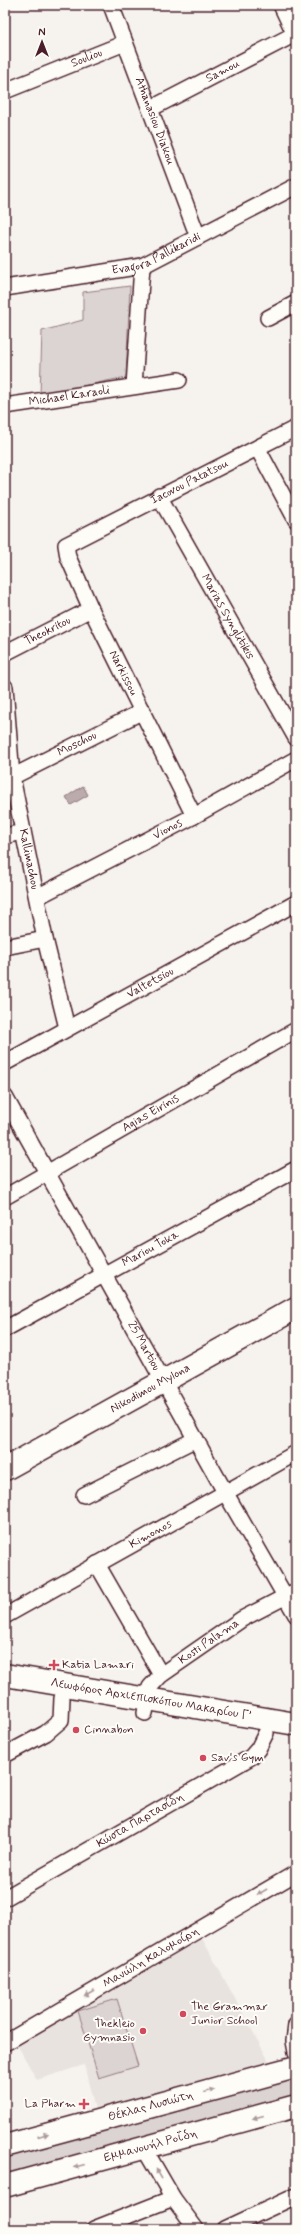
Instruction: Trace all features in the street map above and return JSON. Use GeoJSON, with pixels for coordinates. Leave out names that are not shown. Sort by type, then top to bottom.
{"type":"FeatureCollection","features":[{"type":"Feature","properties":{"kind":"street","name":"Athanasiou Diakou"},"geometry":{"type":"LineString","coordinates":[[111,5],[198,237]]}},
{"type":"Feature","properties":{"kind":"street"},"geometry":{"type":"LineString","coordinates":[[281,5],[295,35]]}},
{"type":"Feature","properties":{"kind":"street","name":"Samou"},"geometry":{"type":"LineString","coordinates":[[150,109],[295,35]]}},
{"type":"Feature","properties":{"kind":"street","name":"Souliou"},"geometry":{"type":"LineString","coordinates":[[5,91],[124,43]]}},
{"type":"Feature","properties":{"kind":"street","name":"Evagora Pallikaridi"},"geometry":{"type":"LineString","coordinates":[[5,288],[142,266],[296,186]]}},
{"type":"Feature","properties":{"kind":"street"},"geometry":{"type":"LineString","coordinates":[[134,386],[142,266]]}},
{"type":"Feature","properties":{"kind":"street"},"geometry":{"type":"LineString","coordinates":[[268,318],[296,303]]}},
{"type":"Feature","properties":{"kind":"street","name":"Michael Karaoli"},"geometry":{"type":"LineString","coordinates":[[5,406],[179,380]]}},
{"type":"Feature","properties":{"kind":"street","name":"Iacovou Patatsou"},"geometry":{"type":"LineString","coordinates":[[83,538],[159,496],[258,449],[296,428]]}},
{"type":"Feature","properties":{"kind":"street"},"geometry":{"type":"LineString","coordinates":[[258,449],[296,520]]}},
{"type":"Feature","properties":{"kind":"street","name":"Marias Synglitikis"},"geometry":{"type":"LineString","coordinates":[[159,496],[296,738]]}},
{"type":"Feature","properties":{"kind":"street","name":"Narkissou"},"geometry":{"type":"LineString","coordinates":[[83,538],[66,546],[68,557],[91,609],[194,816]]}},
{"type":"Feature","properties":{"kind":"street","name":"Theokritou"},"geometry":{"type":"LineString","coordinates":[[5,653],[91,609]]}},
{"type":"Feature","properties":{"kind":"street","name":"Kallimachou"},"geometry":{"type":"LineString","coordinates":[[5,687],[12,777],[45,939],[66,1028]]}},
{"type":"Feature","properties":{"kind":"street","name":"Moschou"},"geometry":{"type":"LineString","coordinates":[[12,777],[143,711]]}},
{"type":"Feature","properties":{"kind":"street","name":"Vionos"},"geometry":{"type":"LineString","coordinates":[[37,897],[194,816],[296,758]]}},
{"type":"Feature","properties":{"kind":"street"},"geometry":{"type":"LineString","coordinates":[[5,836],[23,832]]}},
{"type":"Feature","properties":{"kind":"street","name":"Valtetsiou"},"geometry":{"type":"LineString","coordinates":[[5,1063],[66,1028],[296,903]]}},
{"type":"Feature","properties":{"kind":"street"},"geometry":{"type":"LineString","coordinates":[[5,947],[45,939]]}},
{"type":"Feature","properties":{"kind":"street","name":"Agias Eirinis"},"geometry":{"type":"LineString","coordinates":[[5,1197],[296,1030]]}},
{"type":"Feature","properties":{"kind":"street","name":"25 Martiou"},"geometry":{"type":"LineString","coordinates":[[5,1096],[225,1492],[290,1594],[296,1615]]}},
{"type":"Feature","properties":{"kind":"street","name":"Mariou Toka"},"geometry":{"type":"LineString","coordinates":[[5,1329],[296,1169]]}},
{"type":"Feature","properties":{"kind":"street","name":"Nikodimou Mylona"},"geometry":{"type":"LineString","coordinates":[[5,1469],[296,1308]]}},
{"type":"Feature","properties":{"kind":"street"},"geometry":{"type":"LineString","coordinates":[[84,1495],[196,1439]]}},
{"type":"Feature","properties":{"kind":"street","name":"Kimonos"},"geometry":{"type":"LineString","coordinates":[[5,1616],[296,1453]]}},
{"type":"Feature","properties":{"kind":"street"},"geometry":{"type":"LineString","coordinates":[[96,1564],[161,1675]]}},
{"type":"Feature","properties":{"kind":"street","name":"Kosti Palama"},"geometry":{"type":"LineString","coordinates":[[146,1706],[150,1687],[161,1675],[242,1619],[290,1594]]}},
{"type":"Feature","properties":{"kind":"street","name":"Λεωφόρος Αρχιεπισκόπου Μακαρίου Γ’"},"geometry":{"type":"LineString","coordinates":[[5,1675],[266,1733],[296,1738]]}},
{"type":"Feature","properties":{"kind":"street","name":"Λεωφόρος Αρχιεπισκόπου Μακαρίου Γ’"},"geometry":{"type":"LineString","coordinates":[[5,1689],[62,1698],[146,1706],[296,1724]]}},
{"type":"Feature","properties":{"kind":"street"},"geometry":{"type":"LineString","coordinates":[[5,1755],[46,1733],[61,1720],[62,1698]]}},
{"type":"Feature","properties":{"kind":"street","name":"Κώστα Παρτασίδη"},"geometry":{"type":"LineString","coordinates":[[5,1898],[251,1757],[258,1749],[266,1733]]}},
{"type":"Feature","properties":{"kind":"street","name":"Μανώλη Καλομοίρη"},"geometry":{"type":"LineString","coordinates":[[5,2043],[296,1873]]}},
{"type":"Feature","properties":{"kind":"street"},"geometry":{"type":"LineString","coordinates":[[296,2025],[294,2041],[296,2052]]}},
{"type":"Feature","properties":{"kind":"street","name":"Θέκλας Λυσιώτη"},"geometry":{"type":"LineString","coordinates":[[5,2146],[296,2067]]}},
{"type":"Feature","properties":{"kind":"street","name":"Εμμανουήλ Ροΐδη"},"geometry":{"type":"LineString","coordinates":[[5,2186],[296,2106]]}},
{"type":"Feature","properties":{"kind":"street"},"geometry":{"type":"LineString","coordinates":[[144,2148],[173,2198],[196,2229]]}},
{"type":"Feature","properties":{"kind":"street"},"geometry":{"type":"LineString","coordinates":[[226,2229],[296,2196]]}},
{"type":"Feature","properties":{"kind":"street"},"geometry":{"type":"LineString","coordinates":[[94,2229],[173,2198]]}},
{"type":"Feature","properties":{"kind":"shaded area"},"geometry":{"type":"Polygon","coordinates":[[[130,286],[126,377],[40,395],[42,331],[83,320],[83,292],[130,286]]]}},
{"type":"Feature","properties":{"kind":"shaded area"},"geometry":{"type":"Polygon","coordinates":[[[83,786],[88,795],[71,805],[66,797],[83,786]]]}},
{"type":"Feature","properties":{"kind":"shaded area"},"geometry":{"type":"Polygon","coordinates":[[[202,1938],[269,2061],[96,2113],[84,2065],[37,2080],[16,2043],[202,1938]]]}},
{"type":"Feature","properties":{"kind":"shaded area"},"geometry":{"type":"Polygon","coordinates":[[[117,1999],[138,2066],[99,2078],[78,2011],[117,1999]]]}},
{"type":"Feature","properties":{"kind":"shaded area"},"geometry":{"type":"Polygon","coordinates":[[[296,2075],[296,2098],[5,2176],[5,2153],[296,2075]]]}},
{"type":"Feature","properties":{"kind":"place","name":"Katia Lamari"},"geometry":{"type":"Point","coordinates":[54,1665]}},
{"type":"Feature","properties":{"kind":"place","name":"Cinnabon"},"geometry":{"type":"Point","coordinates":[76,1730]}},
{"type":"Feature","properties":{"kind":"place","name":"Sav's Gym"},"geometry":{"type":"Point","coordinates":[203,1758]}},
{"type":"Feature","properties":{"kind":"place","name":"The Grammar Junior School"},"geometry":{"type":"Point","coordinates":[183,2014]}},
{"type":"Feature","properties":{"kind":"place","name":"Thekleio Gymnasio"},"geometry":{"type":"Point","coordinates":[143,2031]}},
{"type":"Feature","properties":{"kind":"place","name":"La Pharm"},"geometry":{"type":"Point","coordinates":[84,2104]}}]}
